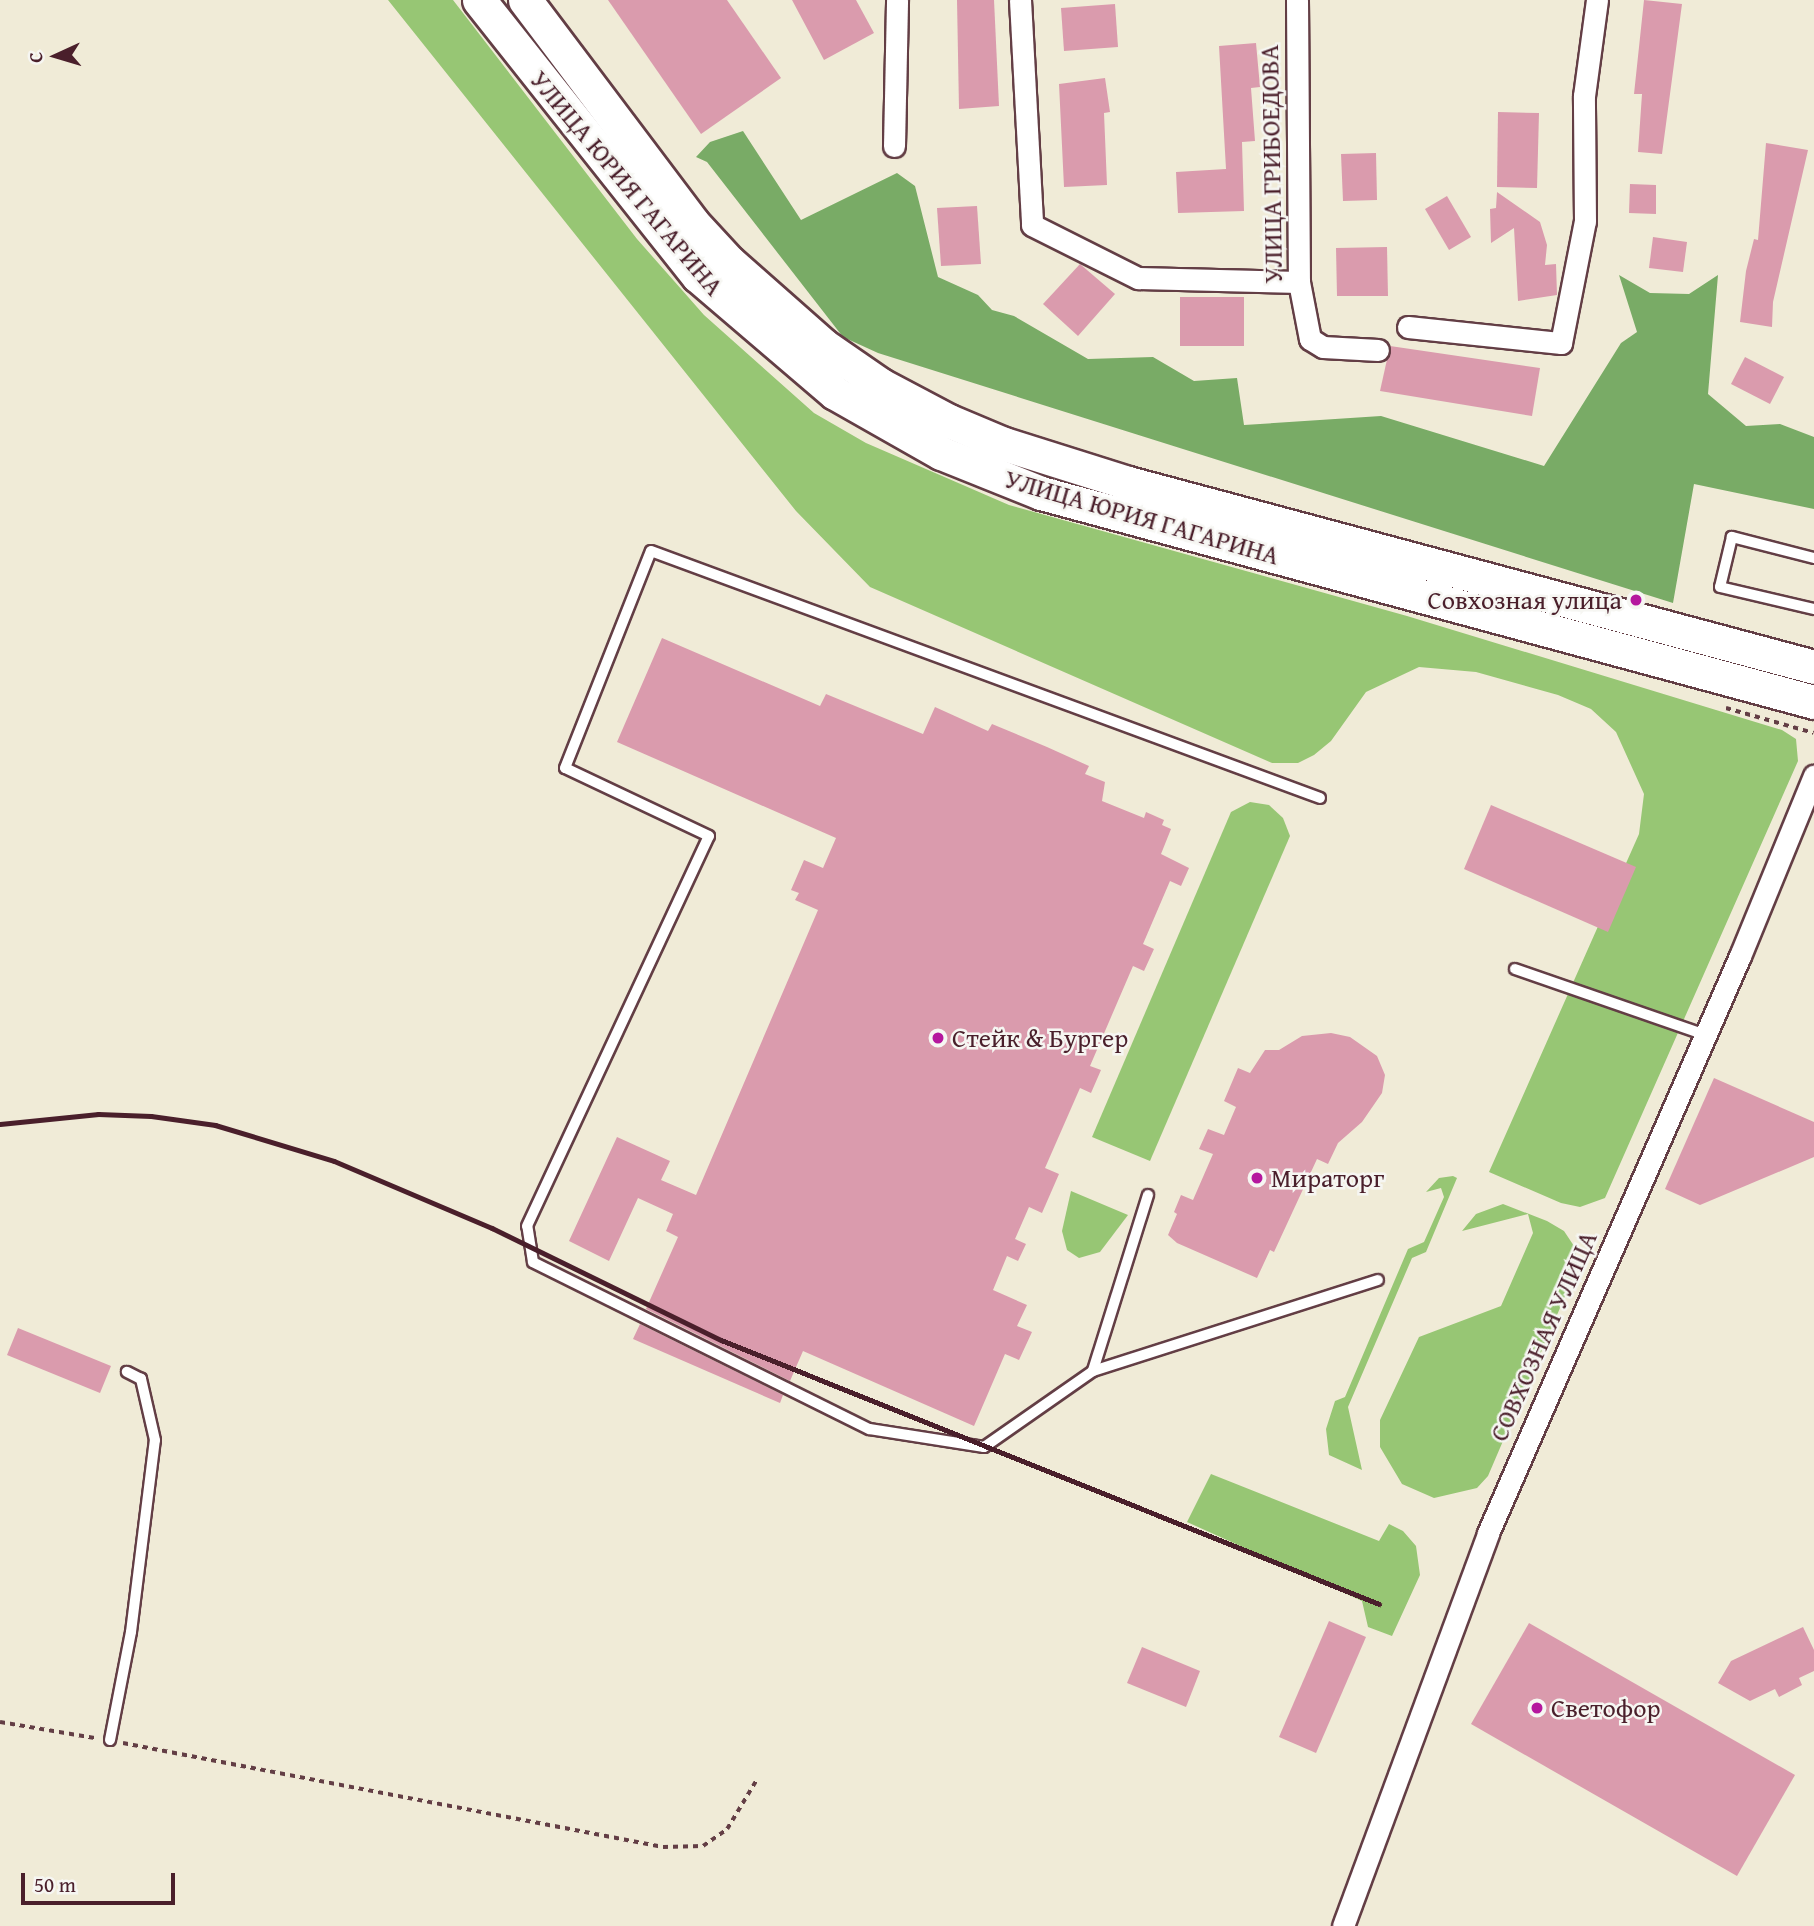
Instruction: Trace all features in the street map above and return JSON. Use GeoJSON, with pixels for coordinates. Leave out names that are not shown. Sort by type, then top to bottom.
{"type":"FeatureCollection","features":[{"type":"Feature","properties":{"kind":"main road","name":"УЛИЦА ЮРИЯ ГАГАРИНА"},"geometry":{"type":"LineString","coordinates":[[479,0],[698,276],[825,386],[907,435],[1041,493],[1814,702]]}},
{"type":"Feature","properties":{"kind":"main road","name":"УЛИЦА ЮРИЯ ГАГАРИНА"},"geometry":{"type":"LineString","coordinates":[[525,0],[692,222],[729,262],[823,345],[881,385],[949,421],[1004,444],[1128,483],[1814,667]]}},
{"type":"Feature","properties":{"kind":"street"},"geometry":{"type":"LineString","coordinates":[[894,146],[897,0]]}},
{"type":"Feature","properties":{"kind":"street"},"geometry":{"type":"LineString","coordinates":[[1020,0],[1032,225],[1138,278],[1299,282]]}},
{"type":"Feature","properties":{"kind":"street","name":"УЛИЦА ГРИБОЕДОВА"},"geometry":{"type":"LineString","coordinates":[[1297,0],[1299,282],[1310,339],[1323,346],[1378,350]]}},
{"type":"Feature","properties":{"kind":"street"},"geometry":{"type":"LineString","coordinates":[[1408,327],[1561,343],[1584,221],[1584,96],[1597,0]]}},
{"type":"Feature","properties":{"kind":"street","name":"СОВХОЗНАЯ УЛИЦА"},"geometry":{"type":"LineString","coordinates":[[1343,1926],[1488,1533],[1706,1035],[1814,776]]}},
{"type":"Feature","properties":{"kind":"lane"},"geometry":{"type":"LineString","coordinates":[[1814,558],[1732,537],[1720,587],[1814,609]]}},
{"type":"Feature","properties":{"kind":"lane"},"geometry":{"type":"LineString","coordinates":[[1320,798],[651,551],[565,768],[709,836],[527,1226],[533,1262],[869,1429],[984,1447],[1093,1371],[1378,1280]]}},
{"type":"Feature","properties":{"kind":"lane"},"geometry":{"type":"LineString","coordinates":[[1516,969],[1706,1035]]}},
{"type":"Feature","properties":{"kind":"lane"},"geometry":{"type":"LineString","coordinates":[[1093,1371],[1148,1195]]}},
{"type":"Feature","properties":{"kind":"lane"},"geometry":{"type":"LineString","coordinates":[[110,1740],[131,1632],[155,1440],[141,1379],[127,1372]]}},
{"type":"Feature","properties":{"kind":"path"},"geometry":{"type":"LineString","coordinates":[[1772,722],[1814,733]]}},
{"type":"Feature","properties":{"kind":"path"},"geometry":{"type":"LineString","coordinates":[[0,1722],[110,1740],[663,1847],[703,1846],[727,1829],[757,1779]]}},
{"type":"Feature","properties":{"kind":"green space"},"geometry":{"type":"Polygon","coordinates":[[[388,0],[453,0],[637,239],[704,315],[814,413],[866,443],[1009,505],[1407,616],[1782,730],[1796,739],[1798,761],[1605,1198],[1580,1207],[1561,1203],[1489,1172],[1639,834],[1644,794],[1616,732],[1591,709],[1558,695],[1476,672],[1419,667],[1366,692],[1331,741],[1314,755],[1298,763],[1272,763],[870,587],[796,511],[388,0]]]}},
{"type":"Feature","properties":{"kind":"green space"},"geometry":{"type":"Polygon","coordinates":[[[743,131],[801,220],[897,173],[915,186],[938,277],[978,295],[992,310],[1014,316],[1088,359],[1153,357],[1194,381],[1237,378],[1244,425],[1381,416],[1544,466],[1621,343],[1637,332],[1619,275],[1650,293],[1689,294],[1718,275],[1708,394],[1746,426],[1780,424],[1814,437],[1814,509],[1694,484],[1673,603],[878,353],[843,337],[707,162],[696,157],[710,142],[743,131]]]}},
{"type":"Feature","properties":{"kind":"green space"},"geometry":{"type":"Polygon","coordinates":[[[1250,802],[1269,805],[1283,818],[1290,836],[1150,1161],[1092,1137],[1231,812],[1250,802]]]}},
{"type":"Feature","properties":{"kind":"green space"},"geometry":{"type":"Polygon","coordinates":[[[1439,1178],[1457,1178],[1426,1252],[1412,1258],[1348,1407],[1362,1470],[1329,1455],[1326,1429],[1335,1401],[1345,1397],[1408,1249],[1424,1242],[1444,1197],[1441,1188],[1426,1192],[1439,1178]]]}},
{"type":"Feature","properties":{"kind":"green space"},"geometry":{"type":"Polygon","coordinates":[[[1071,1191],[1128,1215],[1100,1252],[1079,1258],[1067,1250],[1062,1231],[1071,1191]]]}},
{"type":"Feature","properties":{"kind":"green space"},"geometry":{"type":"Polygon","coordinates":[[[1503,1204],[1547,1221],[1564,1231],[1574,1246],[1578,1266],[1488,1476],[1477,1488],[1434,1498],[1402,1484],[1380,1447],[1380,1420],[1419,1337],[1501,1306],[1533,1233],[1528,1214],[1462,1231],[1476,1214],[1503,1204]]]}},
{"type":"Feature","properties":{"kind":"green space"},"geometry":{"type":"Polygon","coordinates":[[[1211,1474],[1379,1541],[1389,1524],[1403,1531],[1416,1546],[1420,1575],[1392,1636],[1368,1627],[1362,1601],[1187,1522],[1211,1474]]]}},
{"type":"Feature","properties":{"kind":"building"},"geometry":{"type":"Polygon","coordinates":[[[608,0],[727,0],[781,78],[701,134],[608,0]]]}},
{"type":"Feature","properties":{"kind":"building"},"geometry":{"type":"Polygon","coordinates":[[[792,0],[856,0],[874,33],[824,60],[792,0]]]}},
{"type":"Feature","properties":{"kind":"building"},"geometry":{"type":"Polygon","coordinates":[[[957,0],[994,0],[999,106],[959,109],[957,0]]]}},
{"type":"Feature","properties":{"kind":"building"},"geometry":{"type":"Polygon","coordinates":[[[1644,0],[1682,4],[1662,154],[1638,152],[1642,94],[1634,94],[1644,0]]]}},
{"type":"Feature","properties":{"kind":"building"},"geometry":{"type":"Polygon","coordinates":[[[1115,4],[1118,47],[1064,51],[1061,8],[1115,4]]]}},
{"type":"Feature","properties":{"kind":"building"},"geometry":{"type":"Polygon","coordinates":[[[1256,43],[1260,87],[1251,88],[1255,141],[1242,142],[1244,211],[1178,213],[1176,172],[1226,169],[1219,46],[1256,43]]]}},
{"type":"Feature","properties":{"kind":"building"},"geometry":{"type":"Polygon","coordinates":[[[1105,78],[1110,112],[1104,113],[1107,185],[1064,187],[1059,84],[1105,78]]]}},
{"type":"Feature","properties":{"kind":"building"},"geometry":{"type":"Polygon","coordinates":[[[1498,112],[1539,113],[1537,188],[1497,187],[1498,112]]]}},
{"type":"Feature","properties":{"kind":"building"},"geometry":{"type":"Polygon","coordinates":[[[1766,143],[1808,150],[1773,302],[1772,327],[1740,322],[1746,271],[1754,239],[1758,240],[1766,143]]]}},
{"type":"Feature","properties":{"kind":"building"},"geometry":{"type":"Polygon","coordinates":[[[1376,153],[1377,200],[1343,201],[1341,154],[1376,153]]]}},
{"type":"Feature","properties":{"kind":"building"},"geometry":{"type":"Polygon","coordinates":[[[1630,184],[1656,185],[1656,214],[1629,213],[1630,184]]]}},
{"type":"Feature","properties":{"kind":"building"},"geometry":{"type":"Polygon","coordinates":[[[1497,192],[1540,222],[1547,245],[1545,265],[1556,264],[1557,295],[1518,301],[1514,228],[1491,243],[1490,209],[1496,208],[1497,192]]]}},
{"type":"Feature","properties":{"kind":"building"},"geometry":{"type":"Polygon","coordinates":[[[1447,196],[1471,237],[1449,250],[1425,209],[1447,196]]]}},
{"type":"Feature","properties":{"kind":"building"},"geometry":{"type":"Polygon","coordinates":[[[977,206],[981,264],[941,266],[937,208],[977,206]]]}},
{"type":"Feature","properties":{"kind":"building"},"geometry":{"type":"Polygon","coordinates":[[[1653,237],[1687,242],[1683,272],[1649,268],[1653,237]]]}},
{"type":"Feature","properties":{"kind":"building"},"geometry":{"type":"Polygon","coordinates":[[[1387,247],[1388,296],[1337,296],[1336,248],[1387,247]]]}},
{"type":"Feature","properties":{"kind":"building"},"geometry":{"type":"Polygon","coordinates":[[[1080,264],[1115,294],[1078,336],[1043,304],[1080,264]]]}},
{"type":"Feature","properties":{"kind":"building"},"geometry":{"type":"Polygon","coordinates":[[[1180,297],[1244,297],[1244,346],[1180,346],[1180,297]]]}},
{"type":"Feature","properties":{"kind":"building"},"geometry":{"type":"Polygon","coordinates":[[[1390,346],[1540,368],[1532,416],[1380,391],[1390,346]]]}},
{"type":"Feature","properties":{"kind":"building"},"geometry":{"type":"Polygon","coordinates":[[[1745,357],[1784,377],[1770,404],[1731,384],[1745,357]]]}},
{"type":"Feature","properties":{"kind":"building"},"geometry":{"type":"Polygon","coordinates":[[[662,638],[820,706],[826,694],[923,734],[935,707],[988,731],[992,724],[1047,747],[1089,766],[1085,774],[1105,782],[1102,801],[1144,818],[1146,812],[1164,820],[1162,825],[1171,829],[1161,854],[1189,868],[1181,886],[1170,881],[1143,944],[1154,949],[1144,971],[1133,966],[1090,1066],[1101,1070],[1091,1093],[1080,1088],[1045,1168],[1059,1174],[1042,1213],[1029,1207],[1015,1239],[1026,1244],[1018,1261],[1007,1256],[993,1290],[1027,1305],[1017,1326],[1032,1332],[1019,1360],[1005,1354],[974,1426],[803,1351],[790,1381],[646,1309],[678,1237],[666,1231],[673,1214],[638,1198],[609,1261],[569,1241],[617,1137],[670,1161],[661,1180],[696,1195],[818,910],[795,900],[799,893],[791,890],[804,860],[823,868],[836,838],[617,742],[662,638]]]}},
{"type":"Feature","properties":{"kind":"building"},"geometry":{"type":"Polygon","coordinates":[[[1491,805],[1636,867],[1608,932],[1464,869],[1491,805]]]}},
{"type":"Feature","properties":{"kind":"building"},"geometry":{"type":"Polygon","coordinates":[[[1331,1033],[1350,1037],[1377,1056],[1385,1075],[1382,1093],[1362,1122],[1338,1143],[1328,1164],[1317,1159],[1274,1252],[1270,1250],[1257,1278],[1177,1243],[1168,1235],[1177,1214],[1174,1212],[1181,1195],[1193,1200],[1213,1154],[1199,1149],[1208,1129],[1224,1135],[1236,1107],[1224,1101],[1238,1068],[1250,1073],[1265,1050],[1279,1050],[1302,1036],[1331,1033]]]}},
{"type":"Feature","properties":{"kind":"building"},"geometry":{"type":"Polygon","coordinates":[[[1714,1078],[1814,1122],[1814,1157],[1700,1205],[1665,1189],[1714,1078]]]}},
{"type":"Feature","properties":{"kind":"building"},"geometry":{"type":"Polygon","coordinates":[[[640,1324],[783,1395],[780,1403],[633,1339],[640,1324]]]}},
{"type":"Feature","properties":{"kind":"building"},"geometry":{"type":"Polygon","coordinates":[[[18,1328],[111,1366],[100,1393],[7,1355],[18,1328]]]}},
{"type":"Feature","properties":{"kind":"building"},"geometry":{"type":"Polygon","coordinates":[[[1329,1621],[1366,1637],[1316,1753],[1279,1737],[1329,1621]]]}},
{"type":"Feature","properties":{"kind":"building"},"geometry":{"type":"Polygon","coordinates":[[[1529,1623],[1795,1775],[1737,1876],[1471,1724],[1529,1623]]]}},
{"type":"Feature","properties":{"kind":"building"},"geometry":{"type":"Polygon","coordinates":[[[1803,1627],[1814,1650],[1814,1671],[1799,1678],[1802,1685],[1779,1697],[1775,1689],[1750,1701],[1718,1683],[1731,1661],[1803,1627]]]}},
{"type":"Feature","properties":{"kind":"building"},"geometry":{"type":"Polygon","coordinates":[[[1142,1647],[1200,1671],[1186,1707],[1127,1683],[1142,1647]]]}},
{"type":"Feature","properties":{"kind":"railway"},"geometry":{"type":"LineString","coordinates":[[0,1124],[98,1114],[151,1116],[215,1125],[334,1161],[492,1228],[721,1340],[1379,1604]]}},
{"type":"Feature","properties":{"kind":"place","name":"Совхозная улица"},"geometry":{"type":"Point","coordinates":[1636,600]}},
{"type":"Feature","properties":{"kind":"place","name":"Стейк & Бургер"},"geometry":{"type":"Point","coordinates":[938,1038]}},
{"type":"Feature","properties":{"kind":"place","name":"Мираторг"},"geometry":{"type":"Point","coordinates":[1257,1178]}},
{"type":"Feature","properties":{"kind":"place","name":"Светофор"},"geometry":{"type":"Point","coordinates":[1537,1708]}}]}
